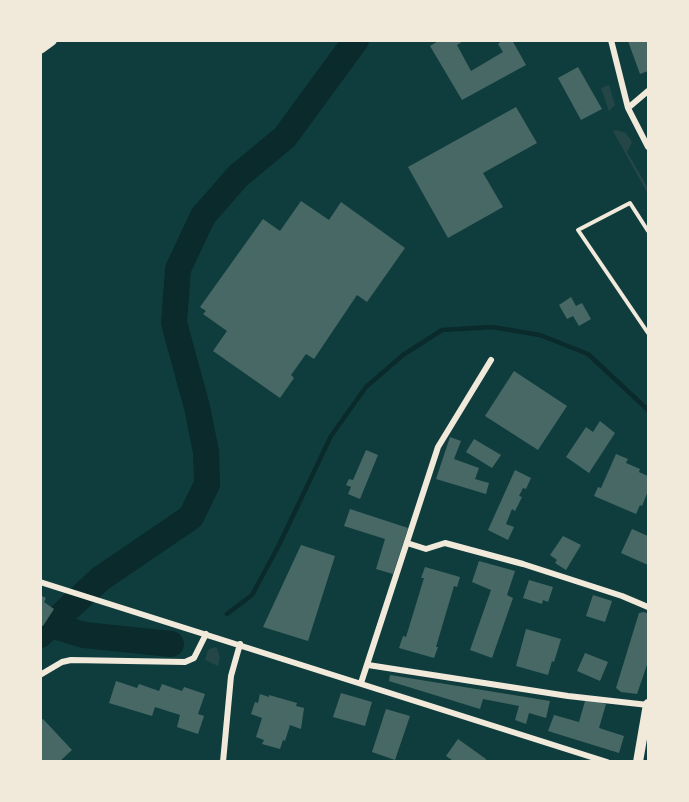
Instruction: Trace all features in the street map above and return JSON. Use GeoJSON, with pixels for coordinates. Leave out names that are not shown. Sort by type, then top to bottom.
{"type":"FeatureCollection","features":[{"type":"Feature","properties":{"kind":"main road"},"geometry":{"type":"LineString","coordinates":[[40,48],[51,40]]}},
{"type":"Feature","properties":{"kind":"main road"},"geometry":{"type":"LineString","coordinates":[[638,762],[648,704]]}},
{"type":"Feature","properties":{"kind":"street"},"geometry":{"type":"LineString","coordinates":[[611,40],[628,108],[648,147]]}},
{"type":"Feature","properties":{"kind":"street"},"geometry":{"type":"LineString","coordinates":[[628,108],[648,91]]}},
{"type":"Feature","properties":{"kind":"street"},"geometry":{"type":"LineString","coordinates":[[361,683],[438,447],[491,360]]}},
{"type":"Feature","properties":{"kind":"street"},"geometry":{"type":"LineString","coordinates":[[407,543],[426,549],[445,543],[523,564],[622,596],[648,607]]}},
{"type":"Feature","properties":{"kind":"street"},"geometry":{"type":"LineString","coordinates":[[40,582],[607,762]]}},
{"type":"Feature","properties":{"kind":"street"},"geometry":{"type":"LineString","coordinates":[[40,675],[62,662],[71,660],[185,662],[194,658],[206,634]]}},
{"type":"Feature","properties":{"kind":"street"},"geometry":{"type":"LineString","coordinates":[[223,762],[231,676],[240,644]]}},
{"type":"Feature","properties":{"kind":"street"},"geometry":{"type":"LineString","coordinates":[[368,665],[568,696],[648,704]]}},
{"type":"Feature","properties":{"kind":"lane"},"geometry":{"type":"LineString","coordinates":[[648,231],[630,203],[578,230],[648,333]]}},
{"type":"Feature","properties":{"kind":"shaded area"},"geometry":{"type":"Polygon","coordinates":[[[609,85],[615,105],[609,111],[601,88],[609,85]]]}},
{"type":"Feature","properties":{"kind":"shaded area"},"geometry":{"type":"Polygon","coordinates":[[[613,131],[626,133],[632,142],[627,152],[648,188],[648,194],[613,131]]]}},
{"type":"Feature","properties":{"kind":"shaded area"},"geometry":{"type":"Polygon","coordinates":[[[215,647],[220,658],[218,666],[205,660],[208,650],[215,647]]]}},
{"type":"Feature","properties":{"kind":"building"},"geometry":{"type":"Polygon","coordinates":[[[440,40],[465,40],[457,45],[471,71],[503,52],[498,44],[503,40],[512,40],[526,65],[462,100],[430,46],[440,40]]]}},
{"type":"Feature","properties":{"kind":"building"},"geometry":{"type":"Polygon","coordinates":[[[648,40],[648,71],[640,74],[628,41],[648,40]]]}},
{"type":"Feature","properties":{"kind":"building"},"geometry":{"type":"Polygon","coordinates":[[[578,67],[602,109],[581,120],[558,78],[578,67]]]}},
{"type":"Feature","properties":{"kind":"building"},"geometry":{"type":"Polygon","coordinates":[[[516,107],[537,143],[483,173],[503,207],[448,238],[408,167],[516,107]]]}},
{"type":"Feature","properties":{"kind":"building"},"geometry":{"type":"Polygon","coordinates":[[[301,201],[329,220],[341,202],[405,248],[367,302],[357,295],[314,359],[306,354],[291,375],[294,378],[280,398],[213,351],[227,331],[203,314],[206,311],[200,307],[263,219],[280,231],[301,201]]]}},
{"type":"Feature","properties":{"kind":"building"},"geometry":{"type":"Polygon","coordinates":[[[571,297],[576,306],[582,303],[591,319],[579,326],[573,316],[567,319],[559,305],[571,297]]]}},
{"type":"Feature","properties":{"kind":"building"},"geometry":{"type":"Polygon","coordinates":[[[514,371],[567,406],[538,450],[485,416],[514,371]]]}},
{"type":"Feature","properties":{"kind":"building"},"geometry":{"type":"Polygon","coordinates":[[[600,421],[615,433],[589,473],[566,457],[586,427],[593,432],[600,421]]]}},
{"type":"Feature","properties":{"kind":"building"},"geometry":{"type":"Polygon","coordinates":[[[450,437],[461,441],[454,459],[479,468],[475,479],[489,483],[486,494],[436,479],[450,437]]]}},
{"type":"Feature","properties":{"kind":"building"},"geometry":{"type":"Polygon","coordinates":[[[474,439],[501,455],[492,468],[466,452],[474,439]]]}},
{"type":"Feature","properties":{"kind":"building"},"geometry":{"type":"Polygon","coordinates":[[[366,450],[378,455],[360,499],[348,494],[351,487],[346,485],[349,479],[353,480],[366,450]]]}},
{"type":"Feature","properties":{"kind":"building"},"geometry":{"type":"Polygon","coordinates":[[[616,454],[628,459],[626,463],[640,469],[639,472],[648,476],[648,491],[636,514],[594,496],[598,487],[601,488],[616,454]]]}},
{"type":"Feature","properties":{"kind":"building"},"geometry":{"type":"Polygon","coordinates":[[[515,470],[531,478],[526,489],[523,488],[519,496],[522,497],[515,511],[512,509],[506,524],[514,527],[508,540],[488,530],[515,470]]]}},
{"type":"Feature","properties":{"kind":"building"},"geometry":{"type":"Polygon","coordinates":[[[350,509],[408,528],[393,574],[376,569],[385,539],[344,526],[350,509]]]}},
{"type":"Feature","properties":{"kind":"building"},"geometry":{"type":"Polygon","coordinates":[[[632,529],[648,536],[648,565],[621,553],[632,529]]]}},
{"type":"Feature","properties":{"kind":"building"},"geometry":{"type":"Polygon","coordinates":[[[563,536],[581,545],[566,570],[555,563],[557,560],[550,555],[563,536]]]}},
{"type":"Feature","properties":{"kind":"building"},"geometry":{"type":"Polygon","coordinates":[[[301,545],[335,556],[308,641],[263,627],[301,545]]]}},
{"type":"Feature","properties":{"kind":"building"},"geometry":{"type":"Polygon","coordinates":[[[479,561],[515,571],[507,595],[513,598],[492,658],[470,650],[491,590],[472,582],[479,561]]]}},
{"type":"Feature","properties":{"kind":"building"},"geometry":{"type":"Polygon","coordinates":[[[425,567],[460,577],[457,587],[454,586],[434,658],[399,648],[403,636],[406,637],[424,578],[421,578],[425,567]]]}},
{"type":"Feature","properties":{"kind":"building"},"geometry":{"type":"Polygon","coordinates":[[[529,580],[553,587],[548,602],[543,600],[542,604],[523,598],[529,580]]]}},
{"type":"Feature","properties":{"kind":"building"},"geometry":{"type":"Polygon","coordinates":[[[40,595],[46,598],[44,602],[54,609],[43,626],[40,625],[40,595]]]}},
{"type":"Feature","properties":{"kind":"building"},"geometry":{"type":"Polygon","coordinates":[[[593,595],[612,601],[605,622],[586,616],[593,595]]]}},
{"type":"Feature","properties":{"kind":"building"},"geometry":{"type":"Polygon","coordinates":[[[639,613],[648,614],[648,662],[637,694],[621,692],[616,688],[639,613]]]}},
{"type":"Feature","properties":{"kind":"building"},"geometry":{"type":"Polygon","coordinates":[[[526,629],[561,639],[548,675],[516,666],[526,629]]]}},
{"type":"Feature","properties":{"kind":"building"},"geometry":{"type":"Polygon","coordinates":[[[585,653],[608,662],[600,681],[577,671],[585,653]]]}},
{"type":"Feature","properties":{"kind":"building"},"geometry":{"type":"Polygon","coordinates":[[[390,675],[550,701],[546,718],[529,713],[526,724],[515,720],[519,706],[483,699],[480,709],[389,681],[390,675]]]}},
{"type":"Feature","properties":{"kind":"building"},"geometry":{"type":"Polygon","coordinates":[[[116,681],[137,688],[139,684],[159,691],[162,684],[182,691],[184,687],[205,694],[198,714],[204,716],[198,734],[177,727],[180,715],[155,707],[152,716],[109,703],[116,681]]]}},
{"type":"Feature","properties":{"kind":"building"},"geometry":{"type":"Polygon","coordinates":[[[341,693],[372,702],[365,726],[333,717],[341,693]]]}},
{"type":"Feature","properties":{"kind":"building"},"geometry":{"type":"Polygon","coordinates":[[[260,694],[297,703],[296,706],[304,708],[301,729],[290,725],[280,749],[262,744],[264,740],[256,737],[262,718],[251,714],[255,702],[258,703],[260,694]]]}},
{"type":"Feature","properties":{"kind":"building"},"geometry":{"type":"Polygon","coordinates":[[[585,701],[606,704],[599,728],[624,736],[619,753],[548,731],[554,715],[579,722],[585,701]]]}},
{"type":"Feature","properties":{"kind":"building"},"geometry":{"type":"Polygon","coordinates":[[[386,709],[410,716],[395,760],[372,752],[386,709]]]}},
{"type":"Feature","properties":{"kind":"building"},"geometry":{"type":"Polygon","coordinates":[[[43,719],[72,750],[59,762],[40,762],[40,721],[43,719]]]}},
{"type":"Feature","properties":{"kind":"building"},"geometry":{"type":"Polygon","coordinates":[[[458,739],[486,759],[485,762],[455,762],[446,756],[458,739]]]}},
{"type":"Feature","properties":{"kind":"waterway"},"geometry":{"type":"LineString","coordinates":[[40,635],[100,579],[191,517],[207,484],[206,452],[197,407],[174,323],[178,269],[203,216],[238,176],[285,137],[356,40]]}},
{"type":"Feature","properties":{"kind":"waterway"},"geometry":{"type":"LineString","coordinates":[[227,614],[252,595],[279,545],[331,436],[366,387],[403,355],[442,330],[492,327],[540,335],[588,354],[648,410]]}},
{"type":"Feature","properties":{"kind":"waterway"},"geometry":{"type":"LineString","coordinates":[[51,625],[84,635],[171,644]]}}]}
